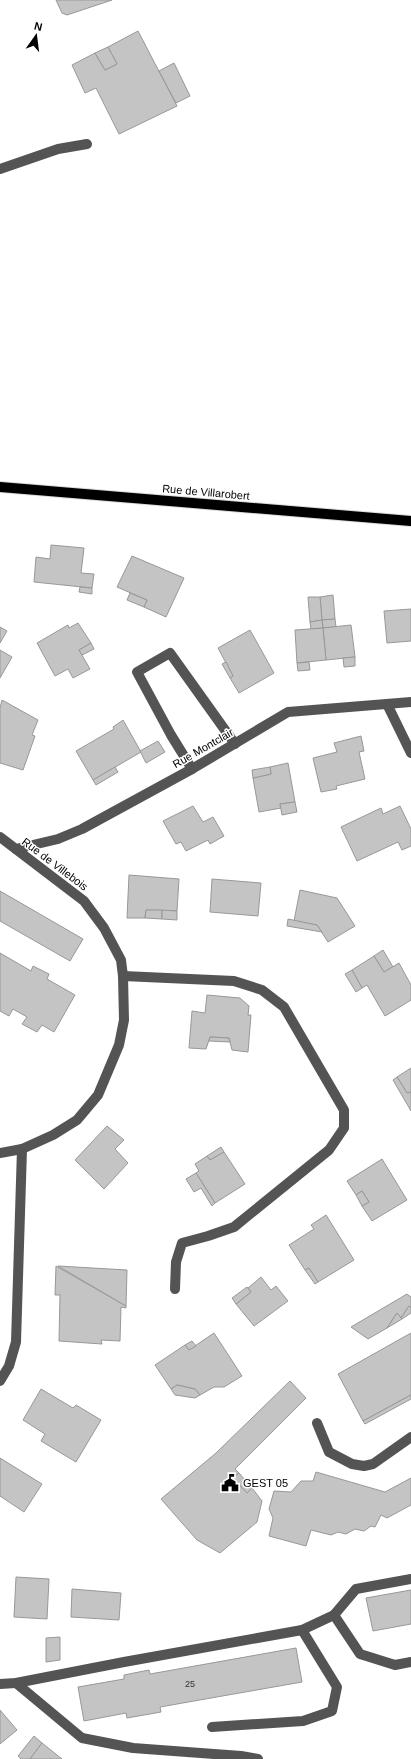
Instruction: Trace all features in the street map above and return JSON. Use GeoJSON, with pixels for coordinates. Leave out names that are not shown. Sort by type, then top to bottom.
{"type":"FeatureCollection","features":[{"type":"Feature","properties":{"kind":"main road","name":"Rue de Villarobert"},"geometry":{"type":"LineString","coordinates":[[0,487],[411,521]]}},
{"type":"Feature","properties":{"kind":"street"},"geometry":{"type":"LineString","coordinates":[[0,170],[58,149],[87,144]]}},
{"type":"Feature","properties":{"kind":"street"},"geometry":{"type":"LineString","coordinates":[[192,769],[171,735],[137,672],[170,653],[235,744]]}},
{"type":"Feature","properties":{"kind":"street","name":"Rue Montclair"},"geometry":{"type":"LineString","coordinates":[[16,849],[58,839],[82,829],[192,769],[288,712],[411,702]]}},
{"type":"Feature","properties":{"kind":"street"},"geometry":{"type":"LineString","coordinates":[[387,704],[411,753]]}},
{"type":"Feature","properties":{"kind":"street","name":"Rue de Villebois"},"geometry":{"type":"LineString","coordinates":[[0,837],[84,901],[104,928],[121,960],[124,1020],[119,1045],[98,1095],[77,1120],[53,1135],[22,1149],[0,1153]]}},
{"type":"Feature","properties":{"kind":"street"},"geometry":{"type":"LineString","coordinates":[[123,976],[234,981],[262,990],[284,1007],[344,1110],[344,1128],[329,1150],[234,1227],[182,1243],[176,1262],[175,1289]]}},
{"type":"Feature","properties":{"kind":"street"},"geometry":{"type":"LineString","coordinates":[[0,1381],[9,1366],[16,1342],[22,1149]]}},
{"type":"Feature","properties":{"kind":"street"},"geometry":{"type":"LineString","coordinates":[[317,1423],[329,1452],[352,1464],[364,1466],[373,1464],[411,1438]]}},
{"type":"Feature","properties":{"kind":"street"},"geometry":{"type":"LineString","coordinates":[[0,1684],[16,1683],[302,1630],[334,1615],[356,1589],[411,1578]]}},
{"type":"Feature","properties":{"kind":"street"},"geometry":{"type":"LineString","coordinates":[[334,1615],[360,1654],[395,1665],[411,1662]]}},
{"type":"Feature","properties":{"kind":"street"},"geometry":{"type":"LineString","coordinates":[[212,1727],[303,1721],[332,1711],[337,1687],[302,1630]]}},
{"type":"Feature","properties":{"kind":"street"},"geometry":{"type":"LineString","coordinates":[[16,1683],[82,1738],[133,1748],[241,1756],[258,1759]]}},
{"type":"Feature","properties":{"kind":"building"},"geometry":{"type":"Polygon","coordinates":[[[56,0],[112,0],[67,15],[62,13],[56,0]]]}},
{"type":"Feature","properties":{"kind":"building"},"geometry":{"type":"Polygon","coordinates":[[[138,31],[177,106],[119,134],[96,88],[85,93],[72,65],[95,53],[105,70],[117,64],[108,47],[138,31]]]}},
{"type":"Feature","properties":{"kind":"building"},"geometry":{"type":"Polygon","coordinates":[[[108,47],[117,64],[105,70],[95,53],[108,47]]]}},
{"type":"Feature","properties":{"kind":"building"},"geometry":{"type":"Polygon","coordinates":[[[174,63],[190,96],[176,103],[159,71],[174,63]]]}},
{"type":"Feature","properties":{"kind":"building"},"geometry":{"type":"Polygon","coordinates":[[[51,545],[84,548],[81,573],[94,574],[92,588],[34,582],[36,557],[50,559],[51,545]]]}},
{"type":"Feature","properties":{"kind":"building"},"geometry":{"type":"Polygon","coordinates":[[[132,556],[184,578],[166,617],[144,607],[147,600],[117,587],[132,556]]]}},
{"type":"Feature","properties":{"kind":"building"},"geometry":{"type":"Polygon","coordinates":[[[80,587],[92,588],[92,594],[79,592],[80,587]]]}},
{"type":"Feature","properties":{"kind":"building"},"geometry":{"type":"Polygon","coordinates":[[[130,593],[147,600],[144,607],[127,600],[130,593]]]}},
{"type":"Feature","properties":{"kind":"building"},"geometry":{"type":"Polygon","coordinates":[[[333,595],[335,619],[322,620],[320,597],[333,595]]]}},
{"type":"Feature","properties":{"kind":"building"},"geometry":{"type":"Polygon","coordinates":[[[308,597],[320,597],[322,620],[310,622],[308,597]]]}},
{"type":"Feature","properties":{"kind":"building"},"geometry":{"type":"Polygon","coordinates":[[[411,609],[411,641],[387,643],[384,611],[411,609]]]}},
{"type":"Feature","properties":{"kind":"building"},"geometry":{"type":"Polygon","coordinates":[[[335,619],[336,627],[323,628],[322,620],[335,619]]]}},
{"type":"Feature","properties":{"kind":"building"},"geometry":{"type":"Polygon","coordinates":[[[322,620],[323,628],[311,629],[310,622],[322,620]]]}},
{"type":"Feature","properties":{"kind":"building"},"geometry":{"type":"Polygon","coordinates":[[[78,623],[91,643],[79,650],[90,669],[73,678],[68,669],[55,676],[37,643],[68,625],[69,628],[78,623]]]}},
{"type":"Feature","properties":{"kind":"building"},"geometry":{"type":"Polygon","coordinates":[[[351,625],[355,657],[326,660],[323,628],[351,625]]]}},
{"type":"Feature","properties":{"kind":"building"},"geometry":{"type":"Polygon","coordinates":[[[0,627],[7,631],[0,643],[0,627]]]}},
{"type":"Feature","properties":{"kind":"building"},"geometry":{"type":"Polygon","coordinates":[[[323,628],[326,660],[297,663],[295,630],[323,628]]]}},
{"type":"Feature","properties":{"kind":"building"},"geometry":{"type":"Polygon","coordinates":[[[250,630],[274,673],[239,693],[230,678],[233,676],[218,648],[250,630]]]}},
{"type":"Feature","properties":{"kind":"building"},"geometry":{"type":"Polygon","coordinates":[[[91,643],[94,649],[82,655],[79,650],[91,643]]]}},
{"type":"Feature","properties":{"kind":"building"},"geometry":{"type":"Polygon","coordinates":[[[0,650],[12,657],[0,678],[0,650]]]}},
{"type":"Feature","properties":{"kind":"building"},"geometry":{"type":"Polygon","coordinates":[[[355,657],[355,666],[344,667],[343,658],[355,657]]]}},
{"type":"Feature","properties":{"kind":"building"},"geometry":{"type":"Polygon","coordinates":[[[226,662],[233,676],[230,678],[222,664],[226,662]]]}},
{"type":"Feature","properties":{"kind":"building"},"geometry":{"type":"Polygon","coordinates":[[[309,662],[310,670],[298,671],[297,663],[309,662]]]}},
{"type":"Feature","properties":{"kind":"building"},"geometry":{"type":"Polygon","coordinates":[[[2,700],[38,720],[32,735],[35,736],[23,770],[0,763],[0,708],[2,700]]]}},
{"type":"Feature","properties":{"kind":"building"},"geometry":{"type":"Polygon","coordinates":[[[123,720],[141,752],[93,780],[76,751],[114,729],[113,727],[123,720]]]}},
{"type":"Feature","properties":{"kind":"building"},"geometry":{"type":"Polygon","coordinates":[[[361,736],[364,751],[359,752],[365,779],[336,786],[337,789],[321,792],[313,758],[337,752],[334,743],[361,736]]]}},
{"type":"Feature","properties":{"kind":"building"},"geometry":{"type":"Polygon","coordinates":[[[158,741],[165,752],[146,763],[140,751],[158,741]]]}},
{"type":"Feature","properties":{"kind":"building"},"geometry":{"type":"Polygon","coordinates":[[[288,763],[295,802],[280,804],[281,808],[259,812],[253,778],[271,774],[270,767],[288,763]]]}},
{"type":"Feature","properties":{"kind":"building"},"geometry":{"type":"Polygon","coordinates":[[[115,767],[118,772],[96,785],[93,780],[115,767]]]}},
{"type":"Feature","properties":{"kind":"building"},"geometry":{"type":"Polygon","coordinates":[[[270,767],[271,774],[253,778],[252,770],[270,767]]]}},
{"type":"Feature","properties":{"kind":"building"},"geometry":{"type":"Polygon","coordinates":[[[295,802],[297,812],[282,815],[280,804],[295,802]]]}},
{"type":"Feature","properties":{"kind":"building"},"geometry":{"type":"Polygon","coordinates":[[[193,806],[203,822],[213,817],[224,836],[210,844],[208,840],[186,851],[181,842],[176,844],[163,821],[193,806]]]}},
{"type":"Feature","properties":{"kind":"building"},"geometry":{"type":"Polygon","coordinates":[[[400,806],[411,829],[411,846],[402,850],[398,842],[357,861],[341,827],[381,808],[383,814],[400,806]]]}},
{"type":"Feature","properties":{"kind":"building"},"geometry":{"type":"Polygon","coordinates":[[[129,875],[179,879],[177,911],[146,910],[145,918],[127,918],[129,875]]]}},
{"type":"Feature","properties":{"kind":"building"},"geometry":{"type":"Polygon","coordinates":[[[212,879],[261,883],[258,916],[210,912],[212,879]]]}},
{"type":"Feature","properties":{"kind":"building"},"geometry":{"type":"Polygon","coordinates":[[[300,890],[337,898],[355,926],[328,942],[317,925],[294,921],[300,890]]]}},
{"type":"Feature","properties":{"kind":"building"},"geometry":{"type":"Polygon","coordinates":[[[0,891],[83,939],[70,961],[0,921],[0,891]]]}},
{"type":"Feature","properties":{"kind":"building"},"geometry":{"type":"Polygon","coordinates":[[[146,910],[162,910],[162,919],[145,918],[146,910]]]}},
{"type":"Feature","properties":{"kind":"building"},"geometry":{"type":"Polygon","coordinates":[[[162,910],[177,911],[177,920],[162,919],[162,910]]]}},
{"type":"Feature","properties":{"kind":"building"},"geometry":{"type":"Polygon","coordinates":[[[288,919],[317,925],[322,932],[287,926],[288,919]]]}},
{"type":"Feature","properties":{"kind":"building"},"geometry":{"type":"Polygon","coordinates":[[[383,950],[393,967],[384,972],[374,956],[383,950]]]}},
{"type":"Feature","properties":{"kind":"building"},"geometry":{"type":"Polygon","coordinates":[[[0,953],[31,971],[33,966],[49,974],[47,979],[75,995],[54,1032],[42,1025],[37,1032],[22,1024],[27,1017],[13,1009],[9,1016],[0,1011],[0,953]]]}},
{"type":"Feature","properties":{"kind":"building"},"geometry":{"type":"Polygon","coordinates":[[[374,956],[384,972],[399,963],[411,985],[411,1000],[385,1016],[367,985],[362,988],[352,970],[374,956]]]}},
{"type":"Feature","properties":{"kind":"building"},"geometry":{"type":"Polygon","coordinates":[[[352,970],[362,988],[356,992],[345,974],[352,970]]]}},
{"type":"Feature","properties":{"kind":"building"},"geometry":{"type":"Polygon","coordinates":[[[207,995],[240,998],[249,1006],[248,1015],[251,1015],[248,1052],[232,1050],[229,1038],[210,1037],[206,1049],[189,1048],[192,1011],[205,1013],[207,995]]]}},
{"type":"Feature","properties":{"kind":"building"},"geometry":{"type":"Polygon","coordinates":[[[210,1037],[229,1038],[230,1042],[209,1041],[210,1037]]]}},
{"type":"Feature","properties":{"kind":"building"},"geometry":{"type":"Polygon","coordinates":[[[411,1068],[411,1092],[407,1093],[397,1077],[411,1068]]]}},
{"type":"Feature","properties":{"kind":"building"},"geometry":{"type":"Polygon","coordinates":[[[397,1077],[407,1093],[411,1092],[411,1111],[393,1080],[397,1077]]]}},
{"type":"Feature","properties":{"kind":"building"},"geometry":{"type":"Polygon","coordinates":[[[107,1126],[124,1140],[115,1149],[128,1163],[104,1189],[75,1160],[107,1126]]]}},
{"type":"Feature","properties":{"kind":"building"},"geometry":{"type":"Polygon","coordinates":[[[221,1147],[224,1152],[210,1160],[207,1156],[221,1147]]]}},
{"type":"Feature","properties":{"kind":"building"},"geometry":{"type":"Polygon","coordinates":[[[224,1152],[245,1184],[215,1203],[196,1173],[199,1171],[195,1164],[207,1156],[210,1160],[224,1152]]]}},
{"type":"Feature","properties":{"kind":"building"},"geometry":{"type":"Polygon","coordinates":[[[382,1159],[407,1200],[372,1221],[362,1206],[369,1202],[362,1191],[356,1195],[347,1181],[382,1159]]]}},
{"type":"Feature","properties":{"kind":"building"},"geometry":{"type":"Polygon","coordinates":[[[196,1173],[215,1203],[212,1206],[201,1188],[194,1192],[186,1179],[196,1173]]]}},
{"type":"Feature","properties":{"kind":"building"},"geometry":{"type":"Polygon","coordinates":[[[362,1191],[369,1202],[362,1206],[356,1195],[362,1191]]]}},
{"type":"Feature","properties":{"kind":"building"},"geometry":{"type":"Polygon","coordinates":[[[326,1215],[354,1260],[318,1282],[309,1268],[305,1270],[289,1245],[314,1229],[311,1225],[326,1215]]]}},
{"type":"Feature","properties":{"kind":"building"},"geometry":{"type":"Polygon","coordinates":[[[56,1266],[126,1306],[126,1308],[121,1307],[120,1341],[101,1340],[102,1344],[59,1341],[60,1295],[55,1295],[56,1266]]]}},
{"type":"Feature","properties":{"kind":"building"},"geometry":{"type":"Polygon","coordinates":[[[58,1266],[127,1270],[126,1306],[58,1266]]]}},
{"type":"Feature","properties":{"kind":"building"},"geometry":{"type":"Polygon","coordinates":[[[309,1268],[318,1282],[315,1284],[305,1270],[309,1268]]]}},
{"type":"Feature","properties":{"kind":"building"},"geometry":{"type":"Polygon","coordinates":[[[261,1277],[271,1290],[276,1286],[288,1301],[254,1326],[236,1304],[251,1292],[248,1288],[261,1277]]]}},
{"type":"Feature","properties":{"kind":"building"},"geometry":{"type":"Polygon","coordinates":[[[247,1287],[251,1292],[236,1304],[232,1298],[247,1287]]]}},
{"type":"Feature","properties":{"kind":"building"},"geometry":{"type":"Polygon","coordinates":[[[407,1294],[411,1297],[411,1308],[409,1306],[401,1318],[397,1313],[387,1328],[368,1339],[351,1327],[407,1294]]]}},
{"type":"Feature","properties":{"kind":"building"},"geometry":{"type":"Polygon","coordinates":[[[409,1306],[411,1308],[411,1313],[402,1319],[401,1318],[409,1306]]]}},
{"type":"Feature","properties":{"kind":"building"},"geometry":{"type":"Polygon","coordinates":[[[397,1313],[402,1319],[387,1328],[397,1313]]]}},
{"type":"Feature","properties":{"kind":"building"},"geometry":{"type":"Polygon","coordinates":[[[214,1333],[242,1376],[224,1387],[214,1387],[200,1395],[195,1389],[177,1385],[171,1389],[155,1365],[185,1345],[189,1350],[214,1333]]]}},
{"type":"Feature","properties":{"kind":"building"},"geometry":{"type":"Polygon","coordinates":[[[411,1333],[411,1395],[363,1421],[338,1374],[411,1333]]]}},
{"type":"Feature","properties":{"kind":"building"},"geometry":{"type":"Polygon","coordinates":[[[192,1341],[196,1346],[189,1350],[185,1345],[192,1341]]]}},
{"type":"Feature","properties":{"kind":"building"},"geometry":{"type":"Polygon","coordinates":[[[290,1381],[306,1398],[235,1469],[239,1473],[233,1478],[247,1493],[252,1488],[262,1501],[257,1522],[220,1553],[197,1540],[161,1499],[216,1453],[290,1381]]]}},
{"type":"Feature","properties":{"kind":"building"},"geometry":{"type":"Polygon","coordinates":[[[177,1385],[195,1389],[200,1395],[195,1398],[175,1395],[171,1389],[177,1385]]]}},
{"type":"Feature","properties":{"kind":"building"},"geometry":{"type":"Polygon","coordinates":[[[41,1389],[73,1408],[76,1405],[101,1420],[76,1462],[41,1441],[45,1434],[23,1420],[41,1389]]]}},
{"type":"Feature","properties":{"kind":"building"},"geometry":{"type":"Polygon","coordinates":[[[411,1395],[411,1399],[365,1424],[363,1421],[411,1395]]]}},
{"type":"Feature","properties":{"kind":"building"},"geometry":{"type":"Polygon","coordinates":[[[0,1458],[42,1484],[24,1512],[0,1496],[0,1458]]]}},
{"type":"Feature","properties":{"kind":"building"},"geometry":{"type":"Polygon","coordinates":[[[316,1472],[385,1492],[411,1478],[411,1505],[387,1518],[381,1515],[375,1527],[371,1526],[364,1531],[355,1529],[346,1534],[338,1532],[331,1535],[311,1530],[306,1546],[269,1536],[273,1518],[269,1509],[274,1491],[291,1492],[301,1481],[313,1481],[316,1472]]]}},
{"type":"Feature","properties":{"kind":"building"},"geometry":{"type":"Polygon","coordinates":[[[239,1473],[252,1488],[247,1493],[233,1478],[239,1473]]]}},
{"type":"Feature","properties":{"kind":"building"},"geometry":{"type":"Polygon","coordinates":[[[16,1577],[49,1579],[47,1619],[14,1617],[16,1577]]]}},
{"type":"Feature","properties":{"kind":"building"},"geometry":{"type":"Polygon","coordinates":[[[72,1589],[121,1593],[119,1620],[71,1617],[72,1589]]]}},
{"type":"Feature","properties":{"kind":"building"},"geometry":{"type":"Polygon","coordinates":[[[411,1590],[411,1624],[373,1631],[366,1598],[411,1590]]]}},
{"type":"Feature","properties":{"kind":"building"},"geometry":{"type":"Polygon","coordinates":[[[60,1637],[60,1660],[46,1662],[46,1638],[60,1637]]]}},
{"type":"Feature","properties":{"kind":"building"},"geometry":{"type":"Polygon","coordinates":[[[296,1648],[302,1682],[160,1707],[161,1712],[127,1718],[126,1713],[84,1721],[78,1687],[124,1679],[124,1675],[149,1670],[150,1674],[296,1648]]]}},
{"type":"Feature","properties":{"kind":"building"},"geometry":{"type":"Polygon","coordinates":[[[0,1710],[17,1730],[0,1744],[0,1710]]]}},
{"type":"Feature","properties":{"kind":"building"},"geometry":{"type":"Polygon","coordinates":[[[34,1736],[42,1743],[30,1759],[21,1759],[18,1756],[34,1736]]]}},
{"type":"Feature","properties":{"kind":"building"},"geometry":{"type":"Polygon","coordinates":[[[42,1743],[62,1759],[30,1759],[42,1743]]]}},
{"type":"Feature","properties":{"kind":"place","name":"GEST 05"},"geometry":{"type":"Point","coordinates":[230,1483]}}]}
